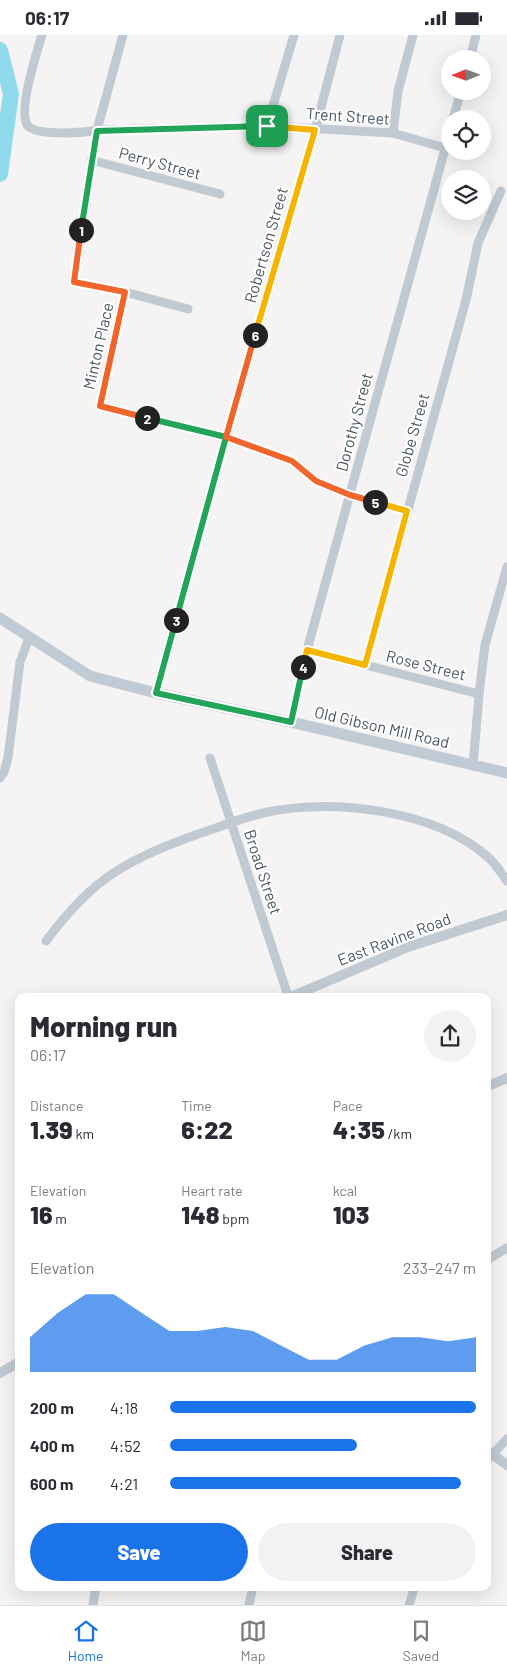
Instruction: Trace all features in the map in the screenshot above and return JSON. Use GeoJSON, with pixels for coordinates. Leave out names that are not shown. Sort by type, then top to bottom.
{"type":"FeatureCollection","features":[{"type":"Feature","properties":{"kind":"main road","name":"Old Gibson Mill Road"},"geometry":{"type":"LineString","coordinates":[[0,618],[90,676],[156,693],[291,722],[507,773]]}},
{"type":"Feature","properties":{"kind":"street","name":"Trent Street"},"geometry":{"type":"LineString","coordinates":[[42,35],[27,93],[25,110],[28,126],[33,129],[45,132],[86,133],[97,131],[267,126],[393,133],[441,147]]}},
{"type":"Feature","properties":{"kind":"street"},"geometry":{"type":"LineString","coordinates":[[122,35],[91,160],[74,282],[125,292],[188,309]]}},
{"type":"Feature","properties":{"kind":"street"},"geometry":{"type":"LineString","coordinates":[[267,126],[294,35]]}},
{"type":"Feature","properties":{"kind":"street","name":"Robertson Street"},"geometry":{"type":"LineString","coordinates":[[156,693],[226,437],[315,130],[340,35]]}},
{"type":"Feature","properties":{"kind":"street"},"geometry":{"type":"LineString","coordinates":[[393,133],[398,91],[413,35]]}},
{"type":"Feature","properties":{"kind":"street"},"geometry":{"type":"LineString","coordinates":[[472,50],[476,35]]}},
{"type":"Feature","properties":{"kind":"street","name":"Perry Street"},"geometry":{"type":"LineString","coordinates":[[91,160],[220,194]]}},
{"type":"Feature","properties":{"kind":"street","name":"Dorothy Street"},"geometry":{"type":"LineString","coordinates":[[291,722],[307,650],[442,160]]}},
{"type":"Feature","properties":{"kind":"street","name":"Globe Street"},"geometry":{"type":"LineString","coordinates":[[365,665],[466,299],[478,243],[501,191]]}},
{"type":"Feature","properties":{"kind":"street","name":"Minton Place"},"geometry":{"type":"LineString","coordinates":[[125,292],[100,406],[226,437]]}},
{"type":"Feature","properties":{"kind":"street"},"geometry":{"type":"LineString","coordinates":[[226,437],[292,461],[316,481],[350,495],[407,511]]}},
{"type":"Feature","properties":{"kind":"street"},"geometry":{"type":"LineString","coordinates":[[473,766],[485,645],[507,567]]}},
{"type":"Feature","properties":{"kind":"street"},"geometry":{"type":"LineString","coordinates":[[0,778],[8,758],[20,662],[29,638]]}},
{"type":"Feature","properties":{"kind":"street","name":"Rose Street"},"geometry":{"type":"LineString","coordinates":[[307,650],[479,694]]}},
{"type":"Feature","properties":{"kind":"street","name":"Broad Street"},"geometry":{"type":"LineString","coordinates":[[210,758],[287,993]]}},
{"type":"Feature","properties":{"kind":"street"},"geometry":{"type":"LineString","coordinates":[[46,941],[77,905],[110,875],[140,857],[231,823],[264,813],[315,807],[365,807],[399,815],[434,826],[462,839],[488,857],[507,881]]}},
{"type":"Feature","properties":{"kind":"street","name":"East Ravine Road"},"geometry":{"type":"LineString","coordinates":[[300,993],[408,947],[507,915]]}},
{"type":"Feature","properties":{"kind":"street"},"geometry":{"type":"LineString","coordinates":[[491,1085],[507,1078]]}},
{"type":"Feature","properties":{"kind":"street"},"geometry":{"type":"LineString","coordinates":[[491,1257],[507,1248]]}},
{"type":"Feature","properties":{"kind":"street"},"geometry":{"type":"LineString","coordinates":[[0,1373],[15,1365]]}},
{"type":"Feature","properties":{"kind":"street"},"geometry":{"type":"LineString","coordinates":[[491,1453],[507,1439]]}},
{"type":"Feature","properties":{"kind":"street"},"geometry":{"type":"LineString","coordinates":[[491,1456],[507,1465]]}},
{"type":"Feature","properties":{"kind":"street"},"geometry":{"type":"LineString","coordinates":[[93,1605],[95,1591]]}},
{"type":"Feature","properties":{"kind":"street"},"geometry":{"type":"LineString","coordinates":[[249,1605],[252,1591]]}},
{"type":"Feature","properties":{"kind":"street"},"geometry":{"type":"LineString","coordinates":[[409,1605],[413,1591]]}},
{"type":"Feature","properties":{"kind":"waterway"},"geometry":{"type":"LineString","coordinates":[[0,50],[11,94],[0,174]]}},
{"type":"Feature","properties":{"kind":"route"},"geometry":{"type":"LineString","coordinates":[[267,126],[97,131],[91,160],[74,282],[125,292],[100,406],[226,437],[156,693],[291,722],[307,650],[365,665],[407,511],[350,495],[316,481],[292,461],[226,437],[315,130],[267,126]]}}]}
